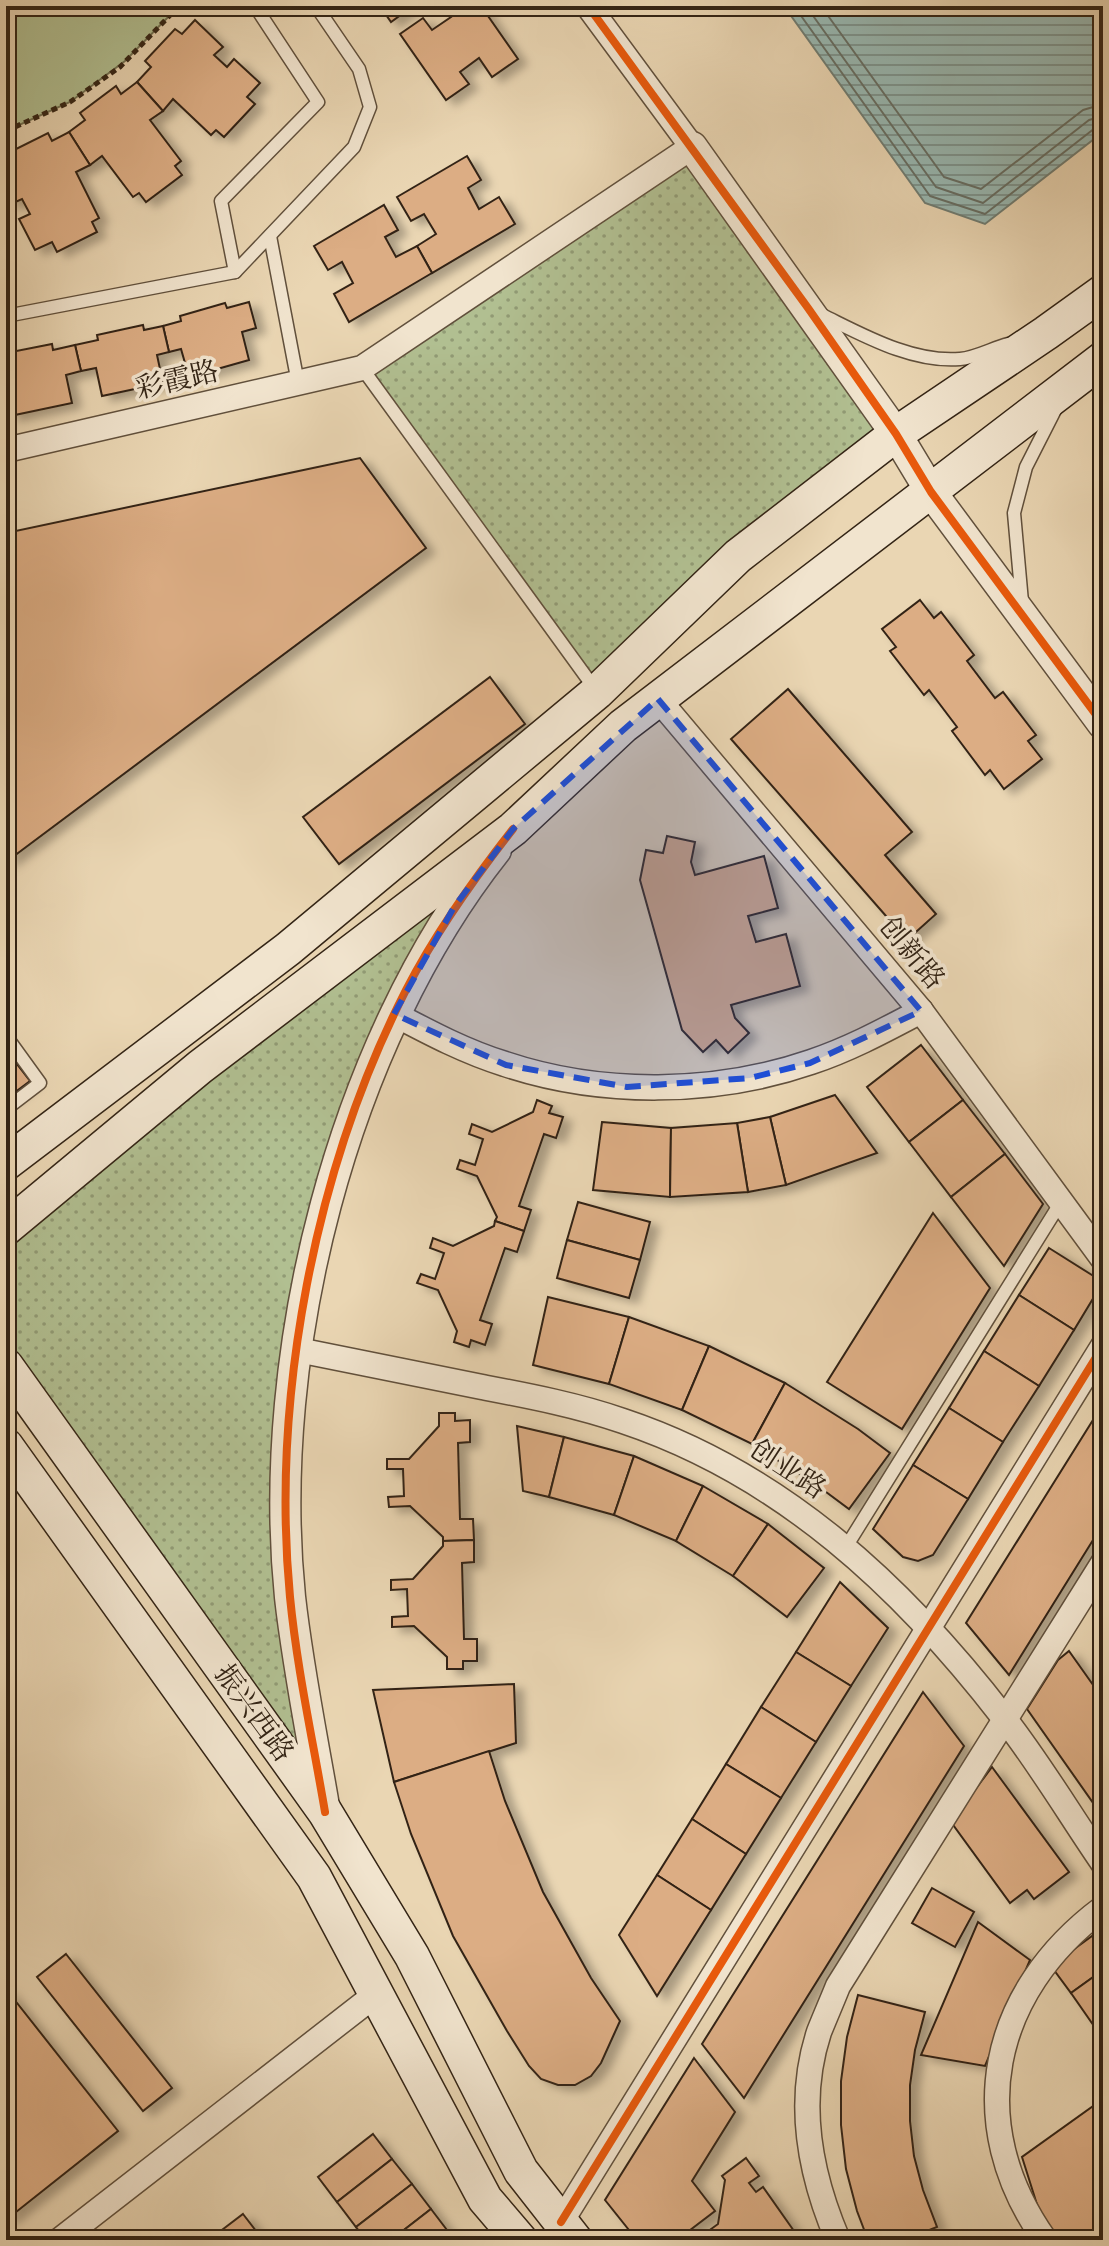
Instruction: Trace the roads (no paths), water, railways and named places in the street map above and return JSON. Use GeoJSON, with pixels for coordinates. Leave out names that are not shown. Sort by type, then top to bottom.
{"type":"FeatureCollection","features":[{"type":"Feature","properties":{"kind":"main road"},"geometry":{"type":"LineString","coordinates":[[6,1163],[288,949],[597,692],[738,556],[896,434],[1103,292]]}},
{"type":"Feature","properties":{"kind":"main road"},"geometry":{"type":"LineString","coordinates":[[6,1228],[200,1067],[513,829],[623,726],[1103,359]]}},
{"type":"Feature","properties":{"kind":"main road","name":"振兴西路"},"geometry":{"type":"LineString","coordinates":[[6,1366],[325,1812],[412,1956],[521,2171],[568,2231]]}},
{"type":"Feature","properties":{"kind":"main road","name":"振兴西路"},"geometry":{"type":"LineString","coordinates":[[6,1446],[314,1877],[485,2199],[520,2240]]}},
{"type":"Feature","properties":{"kind":"street"},"geometry":{"type":"LineString","coordinates":[[588,6],[808,308],[896,434],[931,492],[1103,724]]}},
{"type":"Feature","properties":{"kind":"street"},"geometry":{"type":"LineString","coordinates":[[362,368],[692,147]]}},
{"type":"Feature","properties":{"kind":"street","name":"彩霞路"},"geometry":{"type":"LineString","coordinates":[[6,450],[362,368]]}},
{"type":"Feature","properties":{"kind":"street","name":"创新路"},"geometry":{"type":"LineString","coordinates":[[658,699],[921,1011],[1103,1259]]}},
{"type":"Feature","properties":{"kind":"street"},"geometry":{"type":"LineString","coordinates":[[325,1812],[290,1597],[288,1474],[298,1350],[313,1261],[335,1173],[369,1072],[394,1014],[454,907],[513,829]]}},
{"type":"Feature","properties":{"kind":"street"},"geometry":{"type":"LineString","coordinates":[[394,1014],[449,1043],[506,1065],[566,1080],[627,1087],[689,1086],[765,1075],[810,1063],[867,1040],[921,1011]]}},
{"type":"Feature","properties":{"kind":"street"},"geometry":{"type":"LineString","coordinates":[[568,2231],[929,1626],[1103,1346]]}},
{"type":"Feature","properties":{"kind":"street","name":"创业路"},"geometry":{"type":"LineString","coordinates":[[298,1350],[550,1401],[623,1421],[670,1438],[738,1472],[794,1506],[846,1547],[929,1626],[1005,1719],[1103,1863]]}},
{"type":"Feature","properties":{"kind":"street"},"geometry":{"type":"LineString","coordinates":[[838,2240],[818,2191],[808,2139],[808,2086],[819,2035],[838,1986],[1103,1563]]}},
{"type":"Feature","properties":{"kind":"street"},"geometry":{"type":"LineString","coordinates":[[1045,2240],[1018,2197],[1000,2142],[997,2113],[1002,2057],[1014,2018],[1032,1981],[1064,1940],[1103,1908]]}},
{"type":"Feature","properties":{"kind":"street"},"geometry":{"type":"LineString","coordinates":[[60,2240],[375,1995]]}},
{"type":"Feature","properties":{"kind":"lane"},"geometry":{"type":"LineString","coordinates":[[235,272],[221,201],[318,102],[255,6]]}},
{"type":"Feature","properties":{"kind":"lane"},"geometry":{"type":"LineString","coordinates":[[6,316],[235,272],[354,147],[370,107],[359,69],[316,6]]}},
{"type":"Feature","properties":{"kind":"lane"},"geometry":{"type":"LineString","coordinates":[[270,236],[298,383]]}},
{"type":"Feature","properties":{"kind":"lane"},"geometry":{"type":"LineString","coordinates":[[808,308],[887,347],[921,355],[961,359],[1046,333]]}},
{"type":"Feature","properties":{"kind":"lane"},"geometry":{"type":"LineString","coordinates":[[362,368],[597,692]]}},
{"type":"Feature","properties":{"kind":"lane"},"geometry":{"type":"LineString","coordinates":[[1024,617],[1014,513],[1026,467],[1049,420],[1073,382]]}},
{"type":"Feature","properties":{"kind":"lane"},"geometry":{"type":"LineString","coordinates":[[6,1036],[40,1083],[6,1109]]}},
{"type":"Feature","properties":{"kind":"lane"},"geometry":{"type":"LineString","coordinates":[[846,1547],[1061,1202]]}},
{"type":"Feature","properties":{"kind":"water"},"geometry":{"type":"Polygon","coordinates":[[[784,6],[1103,6],[1103,132],[985,224],[925,203],[784,6]]]}}]}
